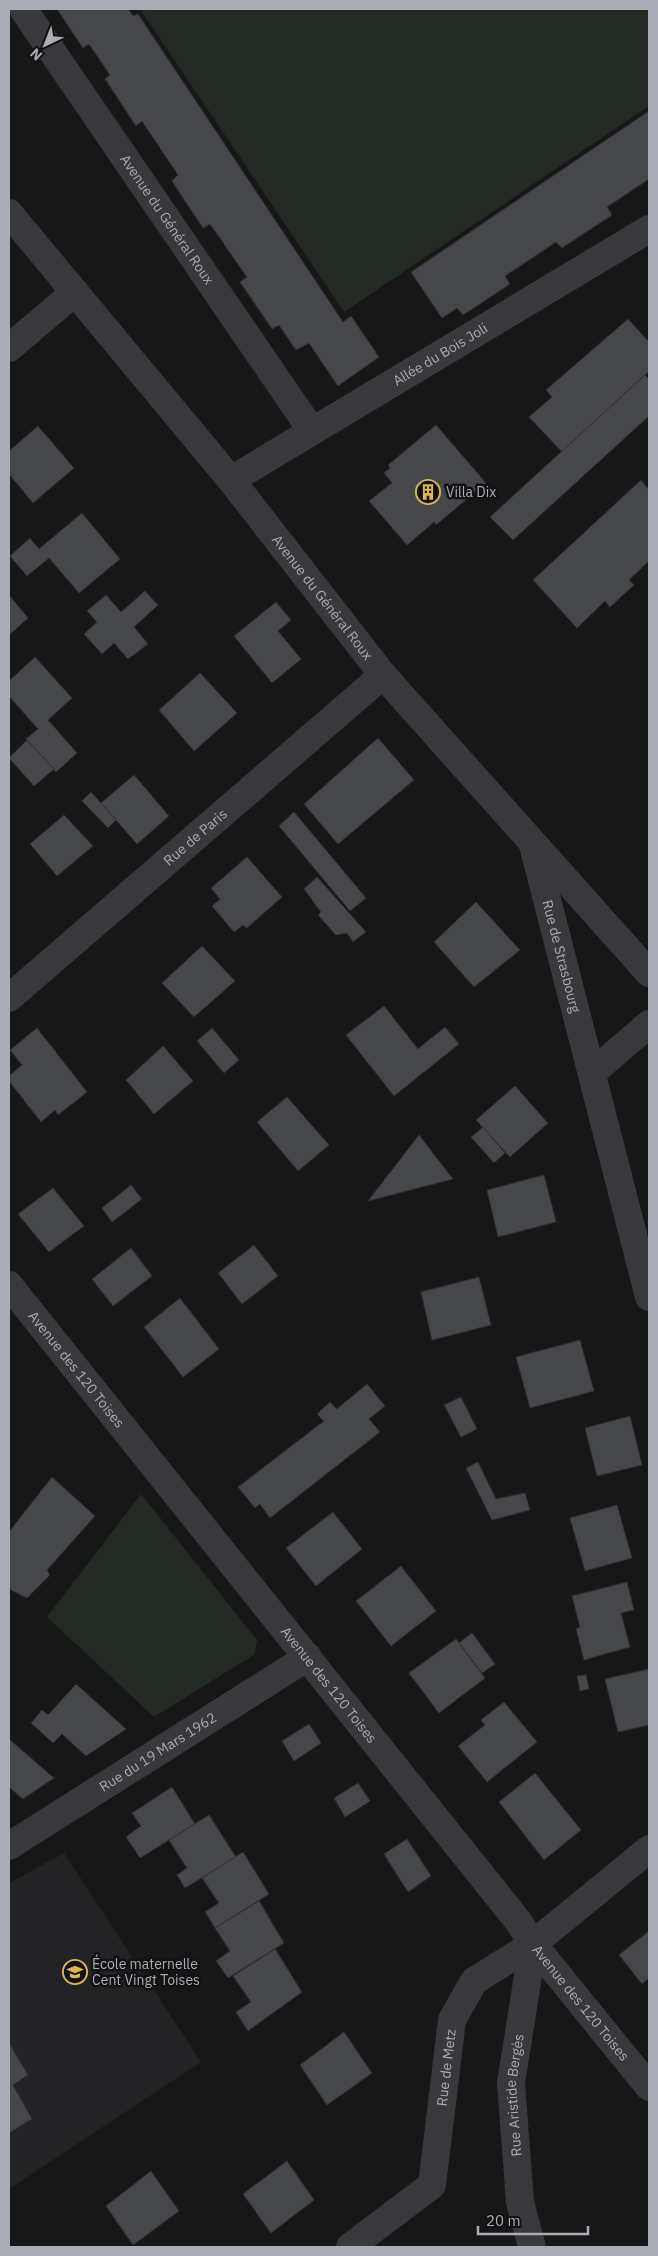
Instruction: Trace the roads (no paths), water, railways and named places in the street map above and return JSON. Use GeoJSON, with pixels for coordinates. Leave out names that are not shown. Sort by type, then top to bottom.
{"type":"FeatureCollection","features":[{"type":"Feature","properties":{"kind":"street","name":"Avenue du Général Roux"},"geometry":{"type":"LineString","coordinates":[[23,9],[312,431]]}},
{"type":"Feature","properties":{"kind":"street","name":"Avenue du Général Roux"},"geometry":{"type":"LineString","coordinates":[[9,213],[231,480],[382,676],[531,839],[649,973]]}},
{"type":"Feature","properties":{"kind":"street","name":"Allée du Bois Joli"},"geometry":{"type":"LineString","coordinates":[[231,480],[649,229]]}},
{"type":"Feature","properties":{"kind":"street"},"geometry":{"type":"LineString","coordinates":[[9,348],[75,292]]}},
{"type":"Feature","properties":{"kind":"street","name":"Rue de Paris"},"geometry":{"type":"LineString","coordinates":[[9,998],[382,676]]}},
{"type":"Feature","properties":{"kind":"street","name":"Rue de Strasbourg"},"geometry":{"type":"LineString","coordinates":[[531,839],[649,1297]]}},
{"type":"Feature","properties":{"kind":"street"},"geometry":{"type":"LineString","coordinates":[[592,1073],[649,1024]]}},
{"type":"Feature","properties":{"kind":"street","name":"Avenue des 120 Toises"},"geometry":{"type":"LineString","coordinates":[[9,1285],[512,1914],[532,1944],[649,2087]]}},
{"type":"Feature","properties":{"kind":"street","name":"Rue du 19 Mars 1962"},"geometry":{"type":"LineString","coordinates":[[9,1846],[308,1657]]}},
{"type":"Feature","properties":{"kind":"street","name":"Rue de Metz"},"geometry":{"type":"LineString","coordinates":[[350,2247],[432,2185],[452,2020],[474,1981],[532,1944],[649,1849]]}},
{"type":"Feature","properties":{"kind":"street","name":"Rue Aristide Bergès"},"geometry":{"type":"LineString","coordinates":[[532,1944],[511,2084],[520,2202],[532,2247]]}},
{"type":"Feature","properties":{"kind":"place","name":"Villa Dix"},"geometry":{"type":"Point","coordinates":[428,492]}},
{"type":"Feature","properties":{"kind":"place","name":"École maternelle Cent Vingt Toises"},"geometry":{"type":"Point","coordinates":[75,1972]}}]}
